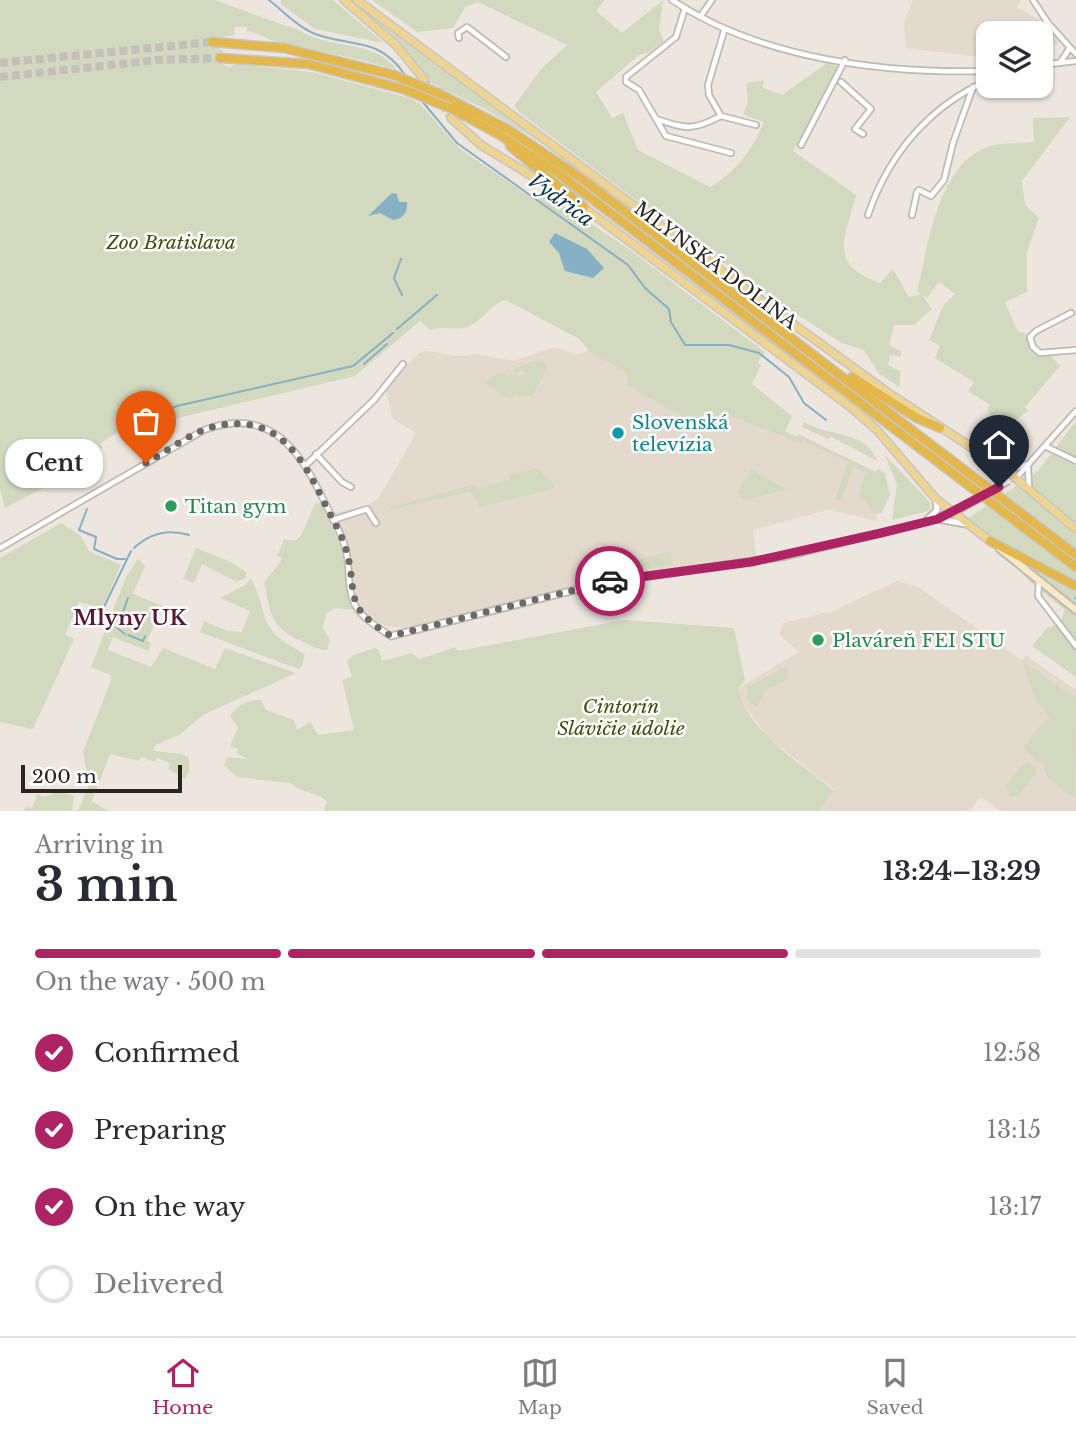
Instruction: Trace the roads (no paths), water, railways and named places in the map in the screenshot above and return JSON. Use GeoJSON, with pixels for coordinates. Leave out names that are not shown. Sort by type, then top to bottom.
{"type":"FeatureCollection","features":[{"type":"Feature","properties":{"kind":"highway"},"geometry":{"type":"LineString","coordinates":[[212,42],[284,48],[394,75],[477,111],[545,153],[1076,555]]}},
{"type":"Feature","properties":{"kind":"highway"},"geometry":{"type":"LineString","coordinates":[[220,58],[308,64],[403,89],[450,108],[488,128],[566,179],[1076,567]]}},
{"type":"Feature","properties":{"kind":"highway"},"geometry":{"type":"LineString","coordinates":[[488,128],[584,207]]}},
{"type":"Feature","properties":{"kind":"highway"},"geometry":{"type":"LineString","coordinates":[[807,349],[917,418],[940,428]]}},
{"type":"Feature","properties":{"kind":"highway"},"geometry":{"type":"LineString","coordinates":[[990,541],[1076,586]]}},
{"type":"Feature","properties":{"kind":"main road"},"geometry":{"type":"LineString","coordinates":[[344,0],[396,44],[425,79]]}},
{"type":"Feature","properties":{"kind":"main road","name":"MLYNSKÁ DOLINA"},"geometry":{"type":"LineString","coordinates":[[357,0],[800,329],[940,428],[1012,474],[1076,529]]}},
{"type":"Feature","properties":{"kind":"main road","name":"MLYNSKÁ DOLINA"},"geometry":{"type":"LineString","coordinates":[[451,118],[467,134],[498,156],[584,207],[853,409],[877,430],[936,499],[956,511],[967,524],[1076,610]]}},
{"type":"Feature","properties":{"kind":"street"},"geometry":{"type":"LineString","coordinates":[[672,0],[724,31],[781,49],[903,68],[976,71]]}},
{"type":"Feature","properties":{"kind":"street"},"geometry":{"type":"LineString","coordinates":[[700,17],[712,0]]}},
{"type":"Feature","properties":{"kind":"street"},"geometry":{"type":"LineString","coordinates":[[1033,0],[1069,49],[1076,54]]}},
{"type":"Feature","properties":{"kind":"street"},"geometry":{"type":"LineString","coordinates":[[685,8],[676,37],[626,76],[626,82],[639,90],[666,135],[732,153]]}},
{"type":"Feature","properties":{"kind":"street"},"geometry":{"type":"LineString","coordinates":[[459,38],[458,33],[467,27],[506,57]]}},
{"type":"Feature","properties":{"kind":"street"},"geometry":{"type":"LineString","coordinates":[[721,116],[709,94],[724,31]]}},
{"type":"Feature","properties":{"kind":"street"},"geometry":{"type":"LineString","coordinates":[[1060,63],[1069,49]]}},
{"type":"Feature","properties":{"kind":"street"},"geometry":{"type":"LineString","coordinates":[[801,145],[845,60]]}},
{"type":"Feature","properties":{"kind":"street"},"geometry":{"type":"LineString","coordinates":[[1053,64],[1076,61]]}},
{"type":"Feature","properties":{"kind":"street"},"geometry":{"type":"LineString","coordinates":[[841,82],[871,109],[855,129],[863,134]]}},
{"type":"Feature","properties":{"kind":"street"},"geometry":{"type":"LineString","coordinates":[[868,215],[891,162],[900,155],[921,124],[956,95],[974,86]]}},
{"type":"Feature","properties":{"kind":"street"},"geometry":{"type":"LineString","coordinates":[[912,215],[917,192],[919,190],[931,195],[944,180],[953,143],[974,86]]}},
{"type":"Feature","properties":{"kind":"street"},"geometry":{"type":"LineString","coordinates":[[656,119],[688,129],[698,128],[721,116],[756,125]]}},
{"type":"Feature","properties":{"kind":"street"},"geometry":{"type":"LineString","coordinates":[[1071,313],[1036,331],[1030,337],[1032,347],[1040,353],[1076,350]]}},
{"type":"Feature","properties":{"kind":"street"},"geometry":{"type":"LineString","coordinates":[[306,464],[374,400],[403,364]]}},
{"type":"Feature","properties":{"kind":"street"},"geometry":{"type":"LineString","coordinates":[[0,548],[214,427],[235,424],[268,431],[289,444],[306,464],[346,551],[354,603],[368,620],[391,636],[607,582],[751,562],[938,519],[956,511],[1030,463],[1049,448],[1076,411]]}},
{"type":"Feature","properties":{"kind":"street"},"geometry":{"type":"LineString","coordinates":[[1049,448],[1076,461]]}},
{"type":"Feature","properties":{"kind":"street"},"geometry":{"type":"LineString","coordinates":[[316,454],[342,482],[351,487]]}},
{"type":"Feature","properties":{"kind":"street"},"geometry":{"type":"LineString","coordinates":[[1012,474],[1030,463]]}},
{"type":"Feature","properties":{"kind":"street"},"geometry":{"type":"LineString","coordinates":[[1029,488],[1030,463]]}},
{"type":"Feature","properties":{"kind":"street"},"geometry":{"type":"LineString","coordinates":[[925,522],[937,510],[936,499]]}},
{"type":"Feature","properties":{"kind":"street"},"geometry":{"type":"LineString","coordinates":[[333,520],[367,509],[376,523]]}},
{"type":"Feature","properties":{"kind":"street"},"geometry":{"type":"LineString","coordinates":[[938,519],[967,524]]}},
{"type":"Feature","properties":{"kind":"street"},"geometry":{"type":"LineString","coordinates":[[1040,582],[1038,596],[1076,646]]}},
{"type":"Feature","properties":{"kind":"water"},"geometry":{"type":"Polygon","coordinates":[[[392,193],[397,194],[399,202],[407,202],[406,212],[402,217],[393,220],[380,213],[368,216],[392,193]]]}},
{"type":"Feature","properties":{"kind":"water"},"geometry":{"type":"Polygon","coordinates":[[[555,233],[587,249],[604,268],[593,278],[565,271],[559,253],[549,242],[555,233]]]}},
{"type":"Feature","properties":{"kind":"waterway","name":"Vydrica"},"geometry":{"type":"LineString","coordinates":[[269,0],[311,32],[376,49],[396,63],[405,75]]}},
{"type":"Feature","properties":{"kind":"waterway","name":"Vydrica"},"geometry":{"type":"LineString","coordinates":[[421,100],[457,143],[628,265],[645,288],[669,309],[671,322],[685,345],[729,345],[759,353],[789,377],[804,403],[826,420]]}},
{"type":"Feature","properties":{"kind":"waterway"},"geometry":{"type":"LineString","coordinates":[[401,259],[394,278],[402,295]]}},
{"type":"Feature","properties":{"kind":"waterway"},"geometry":{"type":"LineString","coordinates":[[397,329],[437,295]]}},
{"type":"Feature","properties":{"kind":"waterway"},"geometry":{"type":"LineString","coordinates":[[148,416],[177,406],[353,366],[393,333]]}},
{"type":"Feature","properties":{"kind":"waterway"},"geometry":{"type":"LineString","coordinates":[[364,364],[387,344]]}},
{"type":"Feature","properties":{"kind":"waterway"},"geometry":{"type":"LineString","coordinates":[[87,509],[79,530],[96,537],[94,549],[117,559],[125,559]]}},
{"type":"Feature","properties":{"kind":"waterway"},"geometry":{"type":"LineString","coordinates":[[134,548],[160,534],[174,532],[189,535]]}},
{"type":"Feature","properties":{"kind":"waterway"},"geometry":{"type":"LineString","coordinates":[[103,609],[131,551]]}},
{"type":"Feature","properties":{"kind":"waterway"},"geometry":{"type":"LineString","coordinates":[[125,634],[117,628],[128,598]]}},
{"type":"Feature","properties":{"kind":"waterway"},"geometry":{"type":"LineString","coordinates":[[128,635],[143,641],[145,636]]}},
{"type":"Feature","properties":{"kind":"tunnel"},"geometry":{"type":"LineString","coordinates":[[0,63],[212,42]]}},
{"type":"Feature","properties":{"kind":"tunnel"},"geometry":{"type":"LineString","coordinates":[[0,77],[158,60],[220,58]]}},
{"type":"Feature","properties":{"kind":"tunnel"},"geometry":{"type":"LineString","coordinates":[[424,79],[451,118]]}},
{"type":"Feature","properties":{"kind":"place","name":"Slovenská televízia"},"geometry":{"type":"Point","coordinates":[618,433]}},
{"type":"Feature","properties":{"kind":"place","name":"Cent"},"geometry":{"type":"Point","coordinates":[146,463]}},
{"type":"Feature","properties":{"kind":"place","name":"Titan gym"},"geometry":{"type":"Point","coordinates":[171,506]}},
{"type":"Feature","properties":{"kind":"place","name":"Plaváreň FEI STU"},"geometry":{"type":"Point","coordinates":[818,640]}},
{"type":"Feature","properties":{"kind":"district","name":"Mlyny UK"},"geometry":{"type":"Point","coordinates":[130,618]}},
{"type":"Feature","properties":{"kind":"park label","name":"Zoo Bratislava"},"geometry":{"type":"Point","coordinates":[171,242]}},
{"type":"Feature","properties":{"kind":"park label","name":"Cintorín Slávičie údolie"},"geometry":{"type":"Point","coordinates":[621,717]}}]}
